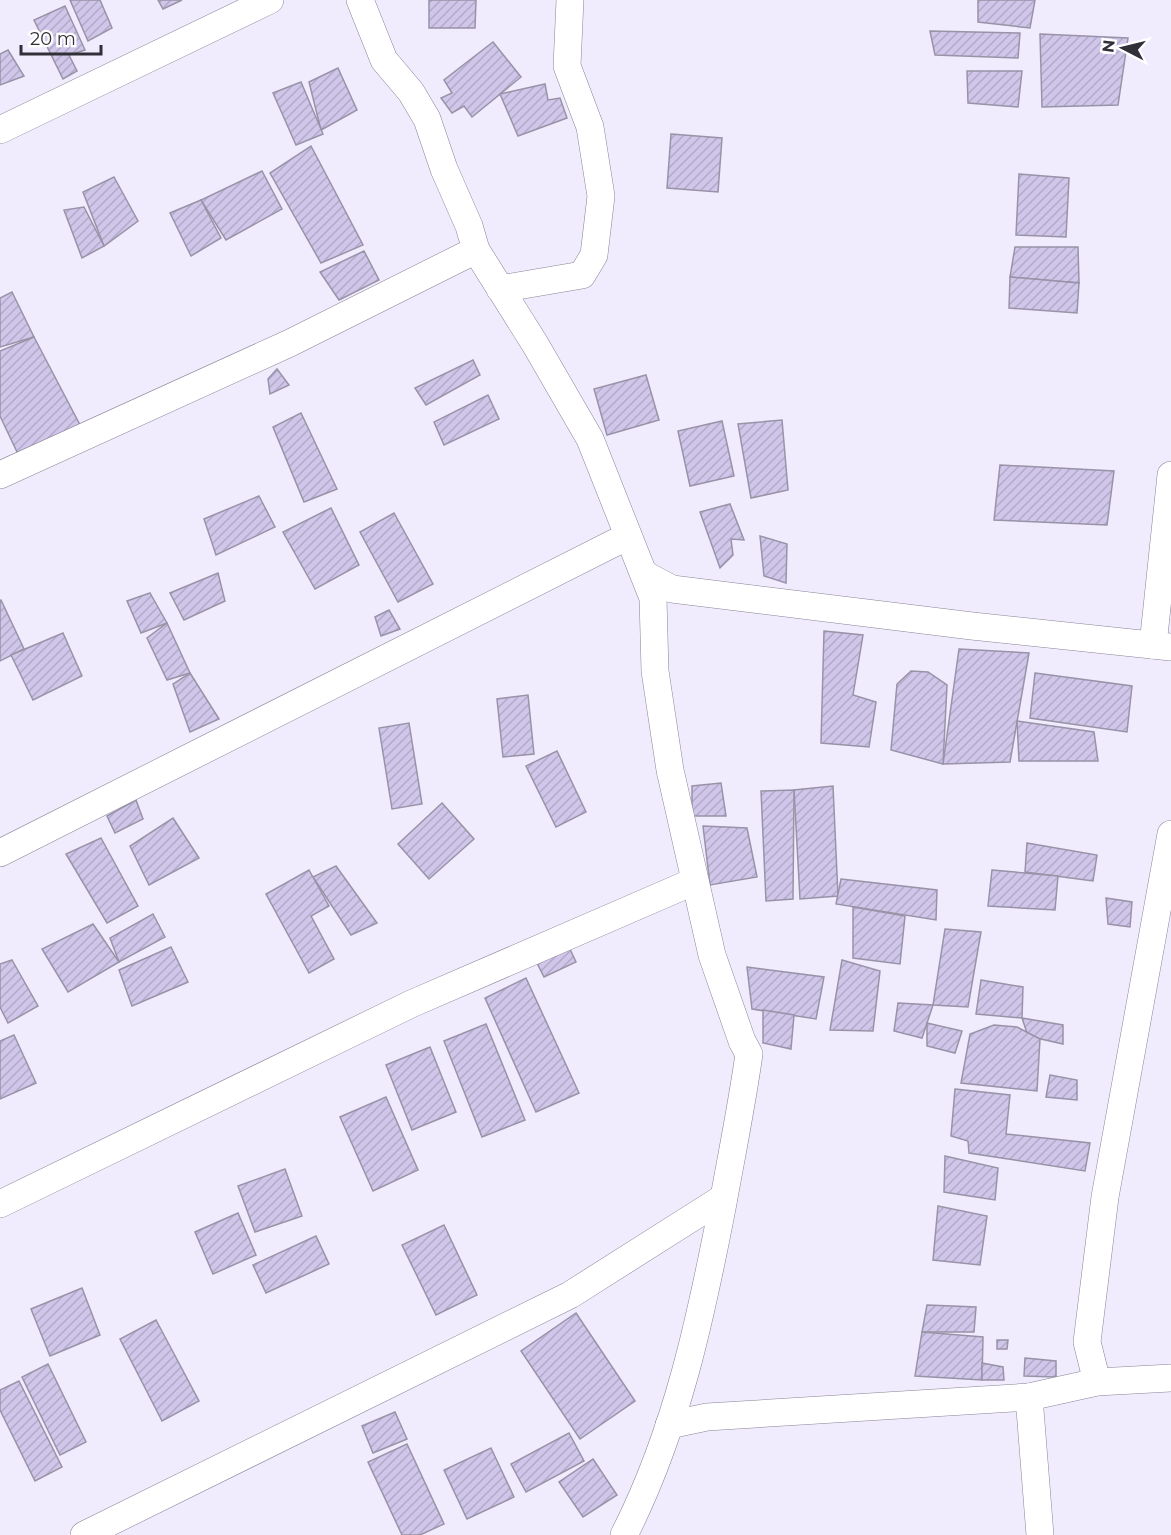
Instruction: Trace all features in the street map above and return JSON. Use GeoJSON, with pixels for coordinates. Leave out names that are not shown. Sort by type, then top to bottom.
{"type":"FeatureCollection","features":[{"type":"Feature","properties":{"kind":"street"},"geometry":{"type":"LineString","coordinates":[[0,130],[270,0]]}},
{"type":"Feature","properties":{"kind":"street"},"geometry":{"type":"LineString","coordinates":[[360,0],[384,60],[411,92],[427,119],[476,250],[590,439],[644,574],[663,598],[655,671],[670,770],[712,955],[742,1041],[749,1054],[707,1288],[681,1389],[642,1500],[624,1535]]}},
{"type":"Feature","properties":{"kind":"street"},"geometry":{"type":"LineString","coordinates":[[500,289],[582,275],[594,255],[601,196],[590,128],[567,66],[570,0]]}},
{"type":"Feature","properties":{"kind":"street"},"geometry":{"type":"LineString","coordinates":[[0,476],[290,343],[476,250]]}},
{"type":"Feature","properties":{"kind":"street"},"geometry":{"type":"LineString","coordinates":[[663,598],[1162,646],[1171,475]]}},
{"type":"Feature","properties":{"kind":"street"},"geometry":{"type":"LineString","coordinates":[[0,853],[628,536]]}},
{"type":"Feature","properties":{"kind":"street"},"geometry":{"type":"LineString","coordinates":[[1097,1382],[1087,1342],[1105,1197],[1171,834]]}},
{"type":"Feature","properties":{"kind":"street"},"geometry":{"type":"LineString","coordinates":[[0,1204],[411,1004],[695,881]]}},
{"type":"Feature","properties":{"kind":"street"},"geometry":{"type":"LineString","coordinates":[[84,1535],[570,1294],[723,1198]]}},
{"type":"Feature","properties":{"kind":"street"},"geometry":{"type":"LineString","coordinates":[[669,1425],[707,1417],[1029,1396],[1097,1382],[1171,1378]]}},
{"type":"Feature","properties":{"kind":"street"},"geometry":{"type":"LineString","coordinates":[[681,1389],[707,1417]]}},
{"type":"Feature","properties":{"kind":"street"},"geometry":{"type":"LineString","coordinates":[[1029,1396],[1040,1535]]}},
{"type":"Feature","properties":{"kind":"building"},"geometry":{"type":"Polygon","coordinates":[[[70,0],[100,0],[112,28],[88,41],[70,0]]]}},
{"type":"Feature","properties":{"kind":"building"},"geometry":{"type":"Polygon","coordinates":[[[158,0],[182,0],[163,9],[158,0]]]}},
{"type":"Feature","properties":{"kind":"building"},"geometry":{"type":"Polygon","coordinates":[[[429,0],[476,0],[475,28],[429,28],[429,0]]]}},
{"type":"Feature","properties":{"kind":"building"},"geometry":{"type":"Polygon","coordinates":[[[978,0],[1035,0],[1030,28],[978,22],[978,0]]]}},
{"type":"Feature","properties":{"kind":"building"},"geometry":{"type":"Polygon","coordinates":[[[65,6],[85,50],[69,55],[77,71],[63,79],[34,20],[65,6]]]}},
{"type":"Feature","properties":{"kind":"building"},"geometry":{"type":"Polygon","coordinates":[[[930,31],[1020,33],[1018,58],[935,55],[930,31]]]}},
{"type":"Feature","properties":{"kind":"building"},"geometry":{"type":"Polygon","coordinates":[[[1040,34],[1128,38],[1118,105],[1042,107],[1040,34]]]}},
{"type":"Feature","properties":{"kind":"building"},"geometry":{"type":"Polygon","coordinates":[[[493,42],[521,77],[472,117],[464,106],[452,113],[441,98],[452,93],[444,80],[493,42]]]}},
{"type":"Feature","properties":{"kind":"building"},"geometry":{"type":"Polygon","coordinates":[[[8,50],[24,76],[0,85],[0,54],[8,50]]]}},
{"type":"Feature","properties":{"kind":"building"},"geometry":{"type":"Polygon","coordinates":[[[338,68],[357,110],[321,130],[309,82],[338,68]]]}},
{"type":"Feature","properties":{"kind":"building"},"geometry":{"type":"Polygon","coordinates":[[[967,71],[1022,71],[1018,107],[968,103],[967,71]]]}},
{"type":"Feature","properties":{"kind":"building"},"geometry":{"type":"Polygon","coordinates":[[[301,82],[323,134],[296,145],[273,93],[301,82]]]}},
{"type":"Feature","properties":{"kind":"building"},"geometry":{"type":"Polygon","coordinates":[[[545,84],[548,100],[560,98],[567,118],[518,136],[500,94],[545,84]]]}},
{"type":"Feature","properties":{"kind":"building"},"geometry":{"type":"Polygon","coordinates":[[[671,134],[722,138],[718,192],[667,188],[671,134]]]}},
{"type":"Feature","properties":{"kind":"building"},"geometry":{"type":"Polygon","coordinates":[[[311,146],[363,245],[321,263],[270,173],[311,146]]]}},
{"type":"Feature","properties":{"kind":"building"},"geometry":{"type":"Polygon","coordinates":[[[262,171],[282,209],[226,240],[201,200],[262,171]]]}},
{"type":"Feature","properties":{"kind":"building"},"geometry":{"type":"Polygon","coordinates":[[[1019,174],[1069,178],[1066,237],[1016,235],[1019,174]]]}},
{"type":"Feature","properties":{"kind":"building"},"geometry":{"type":"Polygon","coordinates":[[[114,177],[138,221],[104,246],[83,192],[114,177]]]}},
{"type":"Feature","properties":{"kind":"building"},"geometry":{"type":"Polygon","coordinates":[[[201,200],[221,238],[191,256],[170,213],[201,200]]]}},
{"type":"Feature","properties":{"kind":"building"},"geometry":{"type":"Polygon","coordinates":[[[84,207],[104,246],[82,258],[64,210],[84,207]]]}},
{"type":"Feature","properties":{"kind":"building"},"geometry":{"type":"Polygon","coordinates":[[[1015,247],[1078,247],[1079,283],[1010,277],[1015,247]]]}},
{"type":"Feature","properties":{"kind":"building"},"geometry":{"type":"Polygon","coordinates":[[[364,251],[379,280],[339,300],[320,272],[364,251]]]}},
{"type":"Feature","properties":{"kind":"building"},"geometry":{"type":"Polygon","coordinates":[[[1010,277],[1079,283],[1077,313],[1009,308],[1010,277]]]}},
{"type":"Feature","properties":{"kind":"building"},"geometry":{"type":"Polygon","coordinates":[[[12,292],[34,337],[0,347],[0,298],[12,292]]]}},
{"type":"Feature","properties":{"kind":"building"},"geometry":{"type":"Polygon","coordinates":[[[34,337],[80,425],[18,454],[0,416],[0,351],[34,337]]]}},
{"type":"Feature","properties":{"kind":"building"},"geometry":{"type":"Polygon","coordinates":[[[473,360],[480,375],[426,405],[415,388],[473,360]]]}},
{"type":"Feature","properties":{"kind":"building"},"geometry":{"type":"Polygon","coordinates":[[[277,369],[289,385],[270,394],[268,379],[277,369]]]}},
{"type":"Feature","properties":{"kind":"building"},"geometry":{"type":"Polygon","coordinates":[[[646,375],[659,420],[607,435],[594,389],[646,375]]]}},
{"type":"Feature","properties":{"kind":"building"},"geometry":{"type":"Polygon","coordinates":[[[488,395],[499,419],[444,445],[434,422],[488,395]]]}},
{"type":"Feature","properties":{"kind":"building"},"geometry":{"type":"Polygon","coordinates":[[[301,413],[337,489],[304,502],[273,427],[301,413]]]}},
{"type":"Feature","properties":{"kind":"building"},"geometry":{"type":"Polygon","coordinates":[[[782,420],[788,490],[751,498],[738,424],[782,420]]]}},
{"type":"Feature","properties":{"kind":"building"},"geometry":{"type":"Polygon","coordinates":[[[722,421],[734,476],[690,486],[678,431],[722,421]]]}},
{"type":"Feature","properties":{"kind":"building"},"geometry":{"type":"Polygon","coordinates":[[[1000,465],[1114,471],[1107,525],[994,520],[1000,465]]]}},
{"type":"Feature","properties":{"kind":"building"},"geometry":{"type":"Polygon","coordinates":[[[259,496],[275,527],[216,555],[204,519],[259,496]]]}},
{"type":"Feature","properties":{"kind":"building"},"geometry":{"type":"Polygon","coordinates":[[[730,504],[744,540],[731,539],[733,555],[720,568],[700,512],[730,504]]]}},
{"type":"Feature","properties":{"kind":"building"},"geometry":{"type":"Polygon","coordinates":[[[331,508],[359,565],[315,589],[283,532],[331,508]]]}},
{"type":"Feature","properties":{"kind":"building"},"geometry":{"type":"Polygon","coordinates":[[[394,513],[433,584],[398,602],[360,532],[394,513]]]}},
{"type":"Feature","properties":{"kind":"building"},"geometry":{"type":"Polygon","coordinates":[[[760,536],[787,544],[786,583],[764,576],[760,536]]]}},
{"type":"Feature","properties":{"kind":"building"},"geometry":{"type":"Polygon","coordinates":[[[218,573],[225,601],[184,620],[170,593],[218,573]]]}},
{"type":"Feature","properties":{"kind":"building"},"geometry":{"type":"Polygon","coordinates":[[[150,593],[167,623],[141,633],[127,601],[150,593]]]}},
{"type":"Feature","properties":{"kind":"building"},"geometry":{"type":"Polygon","coordinates":[[[0,601],[24,649],[0,661],[0,601]]]}},
{"type":"Feature","properties":{"kind":"building"},"geometry":{"type":"Polygon","coordinates":[[[389,610],[400,629],[381,636],[375,617],[389,610]]]}},
{"type":"Feature","properties":{"kind":"building"},"geometry":{"type":"Polygon","coordinates":[[[167,623],[190,673],[167,680],[147,638],[167,623]]]}},
{"type":"Feature","properties":{"kind":"building"},"geometry":{"type":"Polygon","coordinates":[[[824,631],[863,635],[853,695],[876,702],[869,747],[821,743],[824,631]]]}},
{"type":"Feature","properties":{"kind":"building"},"geometry":{"type":"Polygon","coordinates":[[[63,633],[82,676],[33,700],[11,655],[63,633]]]}},
{"type":"Feature","properties":{"kind":"building"},"geometry":{"type":"Polygon","coordinates":[[[959,649],[1029,653],[1010,762],[943,764],[959,649]]]}},
{"type":"Feature","properties":{"kind":"building"},"geometry":{"type":"Polygon","coordinates":[[[911,671],[928,672],[947,685],[943,764],[891,750],[897,684],[911,671]]]}},
{"type":"Feature","properties":{"kind":"building"},"geometry":{"type":"Polygon","coordinates":[[[190,673],[219,719],[190,732],[173,684],[190,673]]]}},
{"type":"Feature","properties":{"kind":"building"},"geometry":{"type":"Polygon","coordinates":[[[1035,673],[1132,686],[1127,732],[1030,718],[1035,673]]]}},
{"type":"Feature","properties":{"kind":"building"},"geometry":{"type":"Polygon","coordinates":[[[528,695],[534,754],[503,757],[497,699],[528,695]]]}},
{"type":"Feature","properties":{"kind":"building"},"geometry":{"type":"Polygon","coordinates":[[[1017,721],[1094,732],[1098,761],[1019,761],[1017,721]]]}},
{"type":"Feature","properties":{"kind":"building"},"geometry":{"type":"Polygon","coordinates":[[[409,723],[422,804],[392,809],[379,728],[409,723]]]}},
{"type":"Feature","properties":{"kind":"building"},"geometry":{"type":"Polygon","coordinates":[[[557,751],[586,812],[556,827],[526,766],[557,751]]]}},
{"type":"Feature","properties":{"kind":"building"},"geometry":{"type":"Polygon","coordinates":[[[721,783],[726,816],[692,816],[692,786],[721,783]]]}},
{"type":"Feature","properties":{"kind":"building"},"geometry":{"type":"Polygon","coordinates":[[[833,786],[838,896],[800,899],[794,790],[833,786]]]}},
{"type":"Feature","properties":{"kind":"building"},"geometry":{"type":"Polygon","coordinates":[[[794,790],[793,899],[766,901],[761,791],[794,790]]]}},
{"type":"Feature","properties":{"kind":"building"},"geometry":{"type":"Polygon","coordinates":[[[136,800],[143,819],[115,833],[107,816],[136,800]]]}},
{"type":"Feature","properties":{"kind":"building"},"geometry":{"type":"Polygon","coordinates":[[[442,803],[474,839],[429,879],[398,844],[442,803]]]}},
{"type":"Feature","properties":{"kind":"building"},"geometry":{"type":"Polygon","coordinates":[[[173,818],[199,858],[149,885],[130,846],[173,818]]]}},
{"type":"Feature","properties":{"kind":"building"},"geometry":{"type":"Polygon","coordinates":[[[703,826],[747,828],[757,877],[710,885],[703,826]]]}},
{"type":"Feature","properties":{"kind":"building"},"geometry":{"type":"Polygon","coordinates":[[[101,838],[138,906],[107,923],[66,854],[101,838]]]}},
{"type":"Feature","properties":{"kind":"building"},"geometry":{"type":"Polygon","coordinates":[[[1027,843],[1097,855],[1093,881],[1025,872],[1027,843]]]}},
{"type":"Feature","properties":{"kind":"building"},"geometry":{"type":"Polygon","coordinates":[[[336,866],[377,923],[351,935],[313,877],[336,866]]]}},
{"type":"Feature","properties":{"kind":"building"},"geometry":{"type":"Polygon","coordinates":[[[309,870],[329,906],[311,916],[334,959],[309,973],[266,894],[309,870]]]}},
{"type":"Feature","properties":{"kind":"building"},"geometry":{"type":"Polygon","coordinates":[[[992,870],[1058,876],[1055,910],[988,906],[992,870]]]}},
{"type":"Feature","properties":{"kind":"building"},"geometry":{"type":"Polygon","coordinates":[[[841,879],[937,890],[936,920],[836,904],[841,879]]]}},
{"type":"Feature","properties":{"kind":"building"},"geometry":{"type":"Polygon","coordinates":[[[1106,898],[1132,902],[1130,927],[1108,924],[1106,898]]]}},
{"type":"Feature","properties":{"kind":"building"},"geometry":{"type":"Polygon","coordinates":[[[853,907],[905,916],[900,964],[853,958],[853,907]]]}},
{"type":"Feature","properties":{"kind":"building"},"geometry":{"type":"Polygon","coordinates":[[[153,914],[165,937],[119,962],[110,938],[153,914]]]}},
{"type":"Feature","properties":{"kind":"building"},"geometry":{"type":"Polygon","coordinates":[[[93,924],[119,962],[68,992],[42,949],[93,924]]]}},
{"type":"Feature","properties":{"kind":"building"},"geometry":{"type":"Polygon","coordinates":[[[945,929],[981,932],[968,1007],[933,1005],[945,929]]]}},
{"type":"Feature","properties":{"kind":"building"},"geometry":{"type":"Polygon","coordinates":[[[568,945],[576,962],[544,977],[536,961],[568,945]]]}},
{"type":"Feature","properties":{"kind":"building"},"geometry":{"type":"Polygon","coordinates":[[[171,947],[188,982],[132,1006],[119,970],[171,947]]]}},
{"type":"Feature","properties":{"kind":"building"},"geometry":{"type":"Polygon","coordinates":[[[12,960],[38,1006],[8,1023],[0,1007],[0,964],[12,960]]]}},
{"type":"Feature","properties":{"kind":"building"},"geometry":{"type":"Polygon","coordinates":[[[842,960],[880,971],[873,1031],[830,1030],[842,960]]]}},
{"type":"Feature","properties":{"kind":"building"},"geometry":{"type":"Polygon","coordinates":[[[747,967],[824,977],[816,1019],[752,1009],[747,967]]]}},
{"type":"Feature","properties":{"kind":"building"},"geometry":{"type":"Polygon","coordinates":[[[526,978],[579,1093],[536,1112],[485,998],[526,978]]]}},
{"type":"Feature","properties":{"kind":"building"},"geometry":{"type":"Polygon","coordinates":[[[981,980],[1023,987],[1022,1018],[976,1014],[981,980]]]}},
{"type":"Feature","properties":{"kind":"building"},"geometry":{"type":"Polygon","coordinates":[[[898,1003],[933,1005],[922,1038],[894,1031],[898,1003]]]}},
{"type":"Feature","properties":{"kind":"building"},"geometry":{"type":"Polygon","coordinates":[[[763,1010],[794,1015],[791,1049],[763,1043],[763,1010]]]}},
{"type":"Feature","properties":{"kind":"building"},"geometry":{"type":"Polygon","coordinates":[[[1022,1018],[1063,1025],[1063,1044],[1028,1036],[1022,1018]]]}},
{"type":"Feature","properties":{"kind":"building"},"geometry":{"type":"Polygon","coordinates":[[[927,1023],[962,1031],[955,1053],[927,1046],[927,1023]]]}},
{"type":"Feature","properties":{"kind":"building"},"geometry":{"type":"Polygon","coordinates":[[[486,1024],[525,1120],[482,1137],[444,1041],[486,1024]]]}},
{"type":"Feature","properties":{"kind":"building"},"geometry":{"type":"Polygon","coordinates":[[[994,1025],[1017,1027],[1040,1039],[1037,1091],[961,1083],[970,1034],[994,1025]]]}},
{"type":"Feature","properties":{"kind":"building"},"geometry":{"type":"Polygon","coordinates":[[[14,1035],[36,1083],[0,1099],[0,1041],[14,1035]]]}},
{"type":"Feature","properties":{"kind":"building"},"geometry":{"type":"Polygon","coordinates":[[[430,1047],[456,1112],[412,1130],[386,1065],[430,1047]]]}},
{"type":"Feature","properties":{"kind":"building"},"geometry":{"type":"Polygon","coordinates":[[[1050,1075],[1077,1080],[1077,1100],[1046,1097],[1050,1075]]]}},
{"type":"Feature","properties":{"kind":"building"},"geometry":{"type":"Polygon","coordinates":[[[955,1089],[1010,1095],[1006,1134],[1090,1143],[1085,1171],[969,1153],[968,1141],[951,1136],[955,1089]]]}},
{"type":"Feature","properties":{"kind":"building"},"geometry":{"type":"Polygon","coordinates":[[[386,1097],[418,1170],[373,1191],[340,1117],[386,1097]]]}},
{"type":"Feature","properties":{"kind":"building"},"geometry":{"type":"Polygon","coordinates":[[[945,1156],[998,1168],[995,1200],[944,1192],[945,1156]]]}},
{"type":"Feature","properties":{"kind":"building"},"geometry":{"type":"Polygon","coordinates":[[[285,1169],[302,1216],[255,1232],[238,1186],[285,1169]]]}},
{"type":"Feature","properties":{"kind":"building"},"geometry":{"type":"Polygon","coordinates":[[[938,1206],[987,1216],[980,1265],[933,1260],[938,1206]]]}},
{"type":"Feature","properties":{"kind":"building"},"geometry":{"type":"Polygon","coordinates":[[[238,1213],[256,1255],[213,1274],[195,1232],[238,1213]]]}},
{"type":"Feature","properties":{"kind":"building"},"geometry":{"type":"Polygon","coordinates":[[[444,1225],[477,1295],[436,1315],[402,1245],[444,1225]]]}},
{"type":"Feature","properties":{"kind":"building"},"geometry":{"type":"Polygon","coordinates":[[[316,1236],[329,1264],[266,1293],[253,1265],[316,1236]]]}},
{"type":"Feature","properties":{"kind":"building"},"geometry":{"type":"Polygon","coordinates":[[[82,1288],[100,1335],[50,1356],[31,1309],[82,1288]]]}},
{"type":"Feature","properties":{"kind":"building"},"geometry":{"type":"Polygon","coordinates":[[[927,1305],[976,1307],[974,1332],[922,1332],[927,1305]]]}},
{"type":"Feature","properties":{"kind":"building"},"geometry":{"type":"Polygon","coordinates":[[[576,1313],[635,1401],[580,1439],[521,1351],[576,1313]]]}},
{"type":"Feature","properties":{"kind":"building"},"geometry":{"type":"Polygon","coordinates":[[[156,1320],[199,1401],[162,1421],[120,1339],[156,1320]]]}},
{"type":"Feature","properties":{"kind":"building"},"geometry":{"type":"Polygon","coordinates":[[[922,1332],[983,1337],[982,1380],[915,1376],[922,1332]]]}},
{"type":"Feature","properties":{"kind":"building"},"geometry":{"type":"Polygon","coordinates":[[[997,1340],[1008,1340],[1007,1349],[997,1349],[997,1340]]]}},
{"type":"Feature","properties":{"kind":"building"},"geometry":{"type":"Polygon","coordinates":[[[1025,1358],[1056,1361],[1056,1377],[1024,1376],[1025,1358]]]}},
{"type":"Feature","properties":{"kind":"building"},"geometry":{"type":"Polygon","coordinates":[[[982,1363],[1003,1367],[1004,1380],[982,1380],[982,1363]]]}},
{"type":"Feature","properties":{"kind":"building"},"geometry":{"type":"Polygon","coordinates":[[[48,1364],[86,1442],[60,1455],[22,1377],[48,1364]]]}},
{"type":"Feature","properties":{"kind":"building"},"geometry":{"type":"Polygon","coordinates":[[[19,1381],[62,1467],[35,1481],[0,1410],[0,1390],[19,1381]]]}},
{"type":"Feature","properties":{"kind":"building"},"geometry":{"type":"Polygon","coordinates":[[[395,1412],[407,1439],[373,1453],[362,1426],[395,1412]]]}},
{"type":"Feature","properties":{"kind":"building"},"geometry":{"type":"Polygon","coordinates":[[[569,1433],[584,1461],[526,1492],[511,1464],[569,1433]]]}},
{"type":"Feature","properties":{"kind":"building"},"geometry":{"type":"Polygon","coordinates":[[[407,1444],[444,1524],[420,1535],[402,1535],[368,1462],[407,1444]]]}},
{"type":"Feature","properties":{"kind":"building"},"geometry":{"type":"Polygon","coordinates":[[[491,1448],[514,1497],[467,1519],[444,1470],[491,1448]]]}},
{"type":"Feature","properties":{"kind":"building"},"geometry":{"type":"Polygon","coordinates":[[[593,1459],[617,1495],[583,1517],[559,1482],[593,1459]]]}}]}
